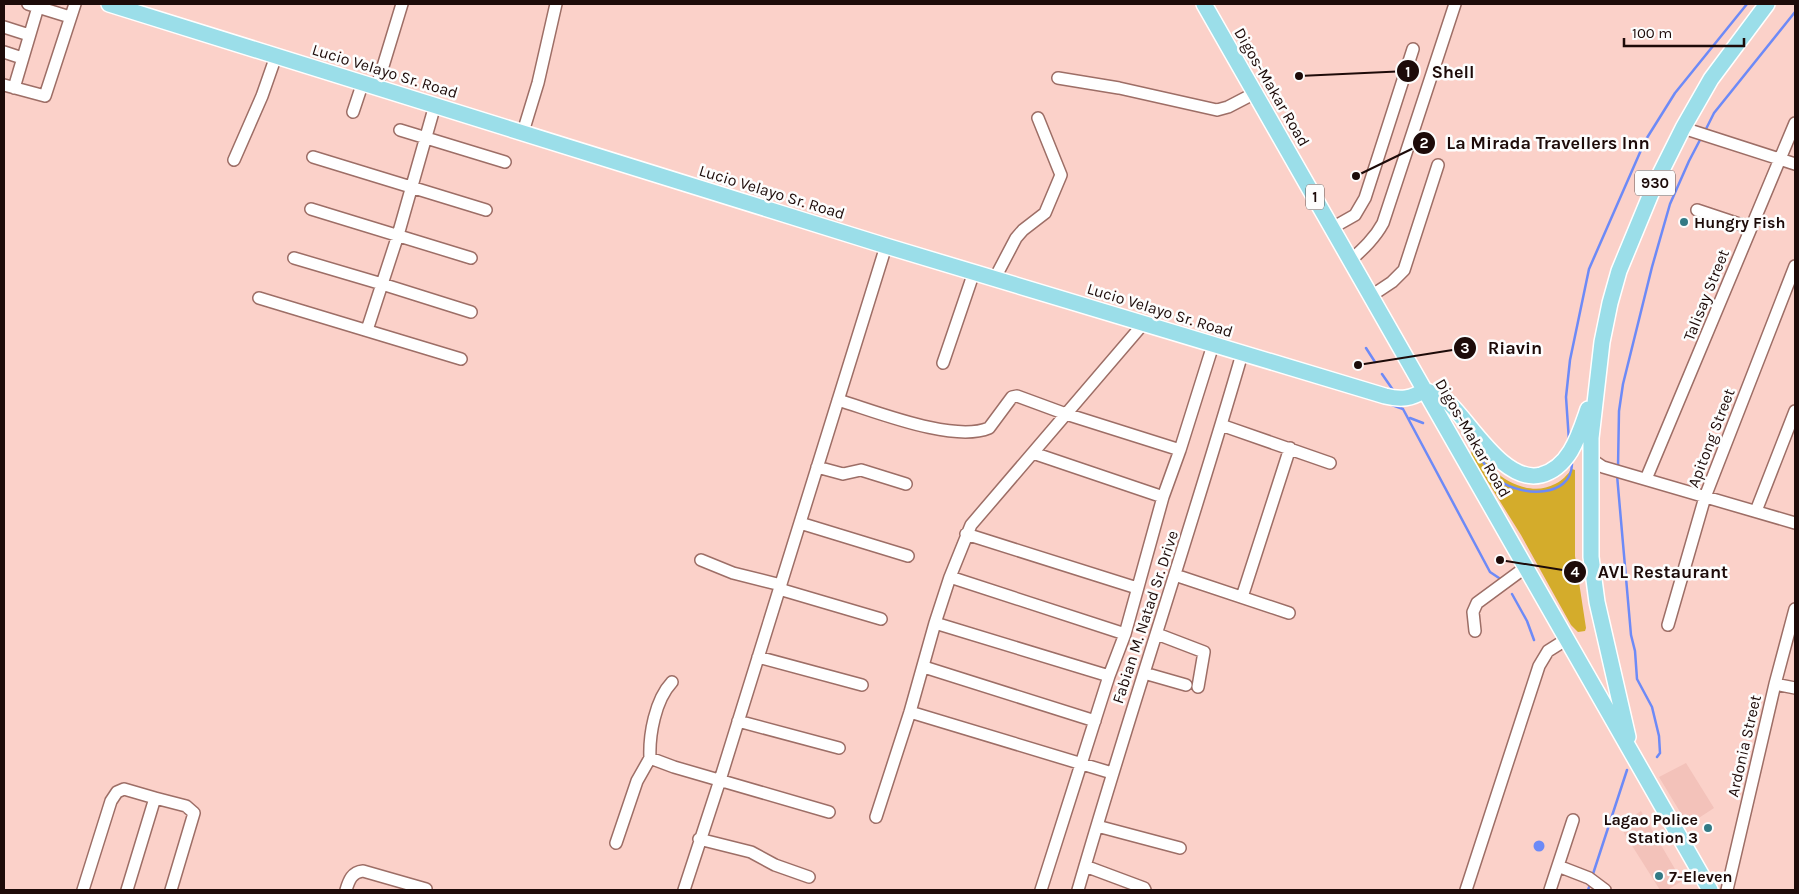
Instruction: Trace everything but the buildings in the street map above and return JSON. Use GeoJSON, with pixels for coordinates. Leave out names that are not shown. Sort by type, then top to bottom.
{"type":"FeatureCollection","features":[{"type":"Feature","properties":{"kind":"main road","name":"Lucio Velayo Sr. Road"},"geometry":{"type":"LineString","coordinates":[[110,4],[886,246],[1242,354],[1394,398],[1410,398],[1425,390]]}},
{"type":"Feature","properties":{"kind":"main road","name":"Digos-Makar Road"},"geometry":{"type":"LineString","coordinates":[[1204,4],[1710,890]]}},
{"type":"Feature","properties":{"kind":"main road","name":"930"},"geometry":{"type":"LineString","coordinates":[[1633,755],[1597,602],[1590,536],[1591,459],[1596,385],[1608,311],[1619,271],[1655,184],[1683,128],[1711,79],[1767,4]]}},
{"type":"Feature","properties":{"kind":"main road","name":"930"},"geometry":{"type":"LineString","coordinates":[[1425,390],[1449,404],[1510,469],[1529,476],[1545,474],[1564,461],[1582,428],[1596,385]]}},
{"type":"Feature","properties":{"kind":"street"},"geometry":{"type":"LineString","coordinates":[[70,17],[33,5],[29,35],[22,58],[9,86],[44,96],[75,4]]}},
{"type":"Feature","properties":{"kind":"street"},"geometry":{"type":"LineString","coordinates":[[353,112],[370,84],[402,4]]}},
{"type":"Feature","properties":{"kind":"street"},"geometry":{"type":"LineString","coordinates":[[522,132],[538,84],[547,35],[556,4]]}},
{"type":"Feature","properties":{"kind":"street"},"geometry":{"type":"LineString","coordinates":[[1351,260],[1367,245],[1383,223],[1455,4]]}},
{"type":"Feature","properties":{"kind":"street"},"geometry":{"type":"LineString","coordinates":[[4,27],[29,35]]}},
{"type":"Feature","properties":{"kind":"street"},"geometry":{"type":"LineString","coordinates":[[1332,228],[1356,215],[1365,198],[1413,48]]}},
{"type":"Feature","properties":{"kind":"street"},"geometry":{"type":"LineString","coordinates":[[4,52],[22,58]]}},
{"type":"Feature","properties":{"kind":"street"},"geometry":{"type":"LineString","coordinates":[[234,160],[262,96],[276,56]]}},
{"type":"Feature","properties":{"kind":"street"},"geometry":{"type":"LineString","coordinates":[[1058,78],[1119,88],[1217,110],[1228,107],[1255,93]]}},
{"type":"Feature","properties":{"kind":"street"},"geometry":{"type":"LineString","coordinates":[[367,330],[398,235],[435,105]]}},
{"type":"Feature","properties":{"kind":"street"},"geometry":{"type":"LineString","coordinates":[[995,278],[1016,238],[1045,213],[1061,175],[1038,118]]}},
{"type":"Feature","properties":{"kind":"street","name":"Talisay Street"},"geometry":{"type":"LineString","coordinates":[[1646,479],[1795,122]]}},
{"type":"Feature","properties":{"kind":"street"},"geometry":{"type":"LineString","coordinates":[[1683,128],[1795,164]]}},
{"type":"Feature","properties":{"kind":"street"},"geometry":{"type":"LineString","coordinates":[[400,130],[505,162]]}},
{"type":"Feature","properties":{"kind":"street"},"geometry":{"type":"LineString","coordinates":[[313,157],[486,210]]}},
{"type":"Feature","properties":{"kind":"street"},"geometry":{"type":"LineString","coordinates":[[1371,296],[1392,282],[1404,270],[1438,165]]}},
{"type":"Feature","properties":{"kind":"street"},"geometry":{"type":"LineString","coordinates":[[311,209],[471,258]]}},
{"type":"Feature","properties":{"kind":"street"},"geometry":{"type":"LineString","coordinates":[[1697,210],[1751,228]]}},
{"type":"Feature","properties":{"kind":"street"},"geometry":{"type":"LineString","coordinates":[[684,890],[886,246]]}},
{"type":"Feature","properties":{"kind":"street"},"geometry":{"type":"LineString","coordinates":[[294,258],[471,312]]}},
{"type":"Feature","properties":{"kind":"street","name":"Apitong Street"},"geometry":{"type":"LineString","coordinates":[[1668,625],[1705,497],[1795,266]]}},
{"type":"Feature","properties":{"kind":"street"},"geometry":{"type":"LineString","coordinates":[[943,362],[974,272]]}},
{"type":"Feature","properties":{"kind":"street"},"geometry":{"type":"LineString","coordinates":[[259,298],[461,359]]}},
{"type":"Feature","properties":{"kind":"street"},"geometry":{"type":"LineString","coordinates":[[876,817],[924,667],[935,623],[966,534],[971,525],[1144,323]]}},
{"type":"Feature","properties":{"kind":"street"},"geometry":{"type":"LineString","coordinates":[[1041,890],[1125,634],[1163,497],[1180,450],[1213,344]]}},
{"type":"Feature","properties":{"kind":"street","name":"Fabian M. Natad Sr. Drive"},"geometry":{"type":"LineString","coordinates":[[1078,890],[1112,773],[1242,354]]}},
{"type":"Feature","properties":{"kind":"street"},"geometry":{"type":"LineString","coordinates":[[838,400],[919,424],[965,432],[989,428],[1014,396],[1180,450]]}},
{"type":"Feature","properties":{"kind":"street"},"geometry":{"type":"LineString","coordinates":[[1756,511],[1795,411]]}},
{"type":"Feature","properties":{"kind":"street"},"geometry":{"type":"LineString","coordinates":[[1221,425],[1330,463]]}},
{"type":"Feature","properties":{"kind":"street"},"geometry":{"type":"LineString","coordinates":[[1242,597],[1290,448]]}},
{"type":"Feature","properties":{"kind":"street"},"geometry":{"type":"LineString","coordinates":[[1033,453],[1163,497]]}},
{"type":"Feature","properties":{"kind":"street"},"geometry":{"type":"LineString","coordinates":[[1591,459],[1598,465],[1617,471],[1795,523]]}},
{"type":"Feature","properties":{"kind":"street"},"geometry":{"type":"LineString","coordinates":[[817,468],[843,474],[861,470],[906,484]]}},
{"type":"Feature","properties":{"kind":"street"},"geometry":{"type":"LineString","coordinates":[[800,523],[908,556]]}},
{"type":"Feature","properties":{"kind":"street"},"geometry":{"type":"LineString","coordinates":[[966,534],[1137,588]]}},
{"type":"Feature","properties":{"kind":"street"},"geometry":{"type":"LineString","coordinates":[[701,560],[881,619]]}},
{"type":"Feature","properties":{"kind":"street"},"geometry":{"type":"LineString","coordinates":[[1475,631],[1473,612],[1477,603],[1526,567]]}},
{"type":"Feature","properties":{"kind":"street"},"geometry":{"type":"LineString","coordinates":[[1175,575],[1289,613]]}},
{"type":"Feature","properties":{"kind":"street"},"geometry":{"type":"LineString","coordinates":[[950,577],[1125,634]]}},
{"type":"Feature","properties":{"kind":"street","name":"Ardonia Street"},"geometry":{"type":"LineString","coordinates":[[1727,890],[1775,684],[1795,609]]}},
{"type":"Feature","properties":{"kind":"street"},"geometry":{"type":"LineString","coordinates":[[935,623],[1110,676]]}},
{"type":"Feature","properties":{"kind":"street"},"geometry":{"type":"LineString","coordinates":[[1144,673],[1192,686],[1204,652],[1156,634]]}},
{"type":"Feature","properties":{"kind":"street"},"geometry":{"type":"LineString","coordinates":[[1466,890],[1539,666],[1548,651],[1567,639]]}},
{"type":"Feature","properties":{"kind":"street"},"geometry":{"type":"LineString","coordinates":[[758,657],[862,685]]}},
{"type":"Feature","properties":{"kind":"street"},"geometry":{"type":"LineString","coordinates":[[924,667],[1095,721]]}},
{"type":"Feature","properties":{"kind":"street"},"geometry":{"type":"LineString","coordinates":[[616,843],[637,781],[650,758],[651,732],[664,693],[672,682]]}},
{"type":"Feature","properties":{"kind":"street"},"geometry":{"type":"LineString","coordinates":[[1775,684],[1795,688]]}},
{"type":"Feature","properties":{"kind":"street"},"geometry":{"type":"LineString","coordinates":[[910,712],[1112,773]]}},
{"type":"Feature","properties":{"kind":"street"},"geometry":{"type":"LineString","coordinates":[[738,721],[839,748]]}},
{"type":"Feature","properties":{"kind":"street"},"geometry":{"type":"LineString","coordinates":[[650,758],[829,812]]}},
{"type":"Feature","properties":{"kind":"street"},"geometry":{"type":"LineString","coordinates":[[83,890],[111,801],[116,792],[124,788],[186,806],[194,813],[171,890]]}},
{"type":"Feature","properties":{"kind":"street"},"geometry":{"type":"LineString","coordinates":[[127,890],[155,798]]}},
{"type":"Feature","properties":{"kind":"street"},"geometry":{"type":"LineString","coordinates":[[1550,890],[1573,820]]}},
{"type":"Feature","properties":{"kind":"street"},"geometry":{"type":"LineString","coordinates":[[1097,826],[1180,848]]}},
{"type":"Feature","properties":{"kind":"street"},"geometry":{"type":"LineString","coordinates":[[699,839],[751,852],[775,866],[809,878]]}},
{"type":"Feature","properties":{"kind":"street"},"geometry":{"type":"LineString","coordinates":[[1085,866],[1145,890]]}},
{"type":"Feature","properties":{"kind":"street"},"geometry":{"type":"LineString","coordinates":[[1558,866],[1605,890]]}},
{"type":"Feature","properties":{"kind":"street"},"geometry":{"type":"LineString","coordinates":[[346,890],[350,879],[356,872],[363,870],[426,888]]}},
{"type":"Feature","properties":{"kind":"shaded area"},"geometry":{"type":"Polygon","coordinates":[[[1472,449],[1477,450],[1501,476],[1523,487],[1539,489],[1547,487],[1560,481],[1572,469],[1575,470],[1575,556],[1585,631],[1578,632],[1571,625],[1521,535],[1471,455],[1472,449]]]}},
{"type":"Feature","properties":{"kind":"shaded area"},"geometry":{"type":"Polygon","coordinates":[[[1686,763],[1714,808],[1688,825],[1659,777],[1686,763]]]}},
{"type":"Feature","properties":{"kind":"shaded area"},"geometry":{"type":"Polygon","coordinates":[[[1641,811],[1682,881],[1667,890],[1660,890],[1619,825],[1641,811]]]}},
{"type":"Feature","properties":{"kind":"water"},"geometry":{"type":"Polygon","coordinates":[[[1539,840],[1545,846],[1539,852],[1533,846],[1539,840]]]}},
{"type":"Feature","properties":{"kind":"waterway"},"geometry":{"type":"LineString","coordinates":[[1569,441],[1566,397],[1570,360],[1589,269],[1645,141],[1675,93],[1747,4]]}},
{"type":"Feature","properties":{"kind":"waterway"},"geometry":{"type":"LineString","coordinates":[[1705,131],[1714,113],[1795,12]]}},
{"type":"Feature","properties":{"kind":"waterway"},"geometry":{"type":"LineString","coordinates":[[1618,467],[1619,411],[1623,384],[1652,267],[1670,204],[1701,138]]}},
{"type":"Feature","properties":{"kind":"waterway"},"geometry":{"type":"LineString","coordinates":[[1366,348],[1375,362]]}},
{"type":"Feature","properties":{"kind":"waterway"},"geometry":{"type":"LineString","coordinates":[[1382,374],[1393,390]]}},
{"type":"Feature","properties":{"kind":"waterway"},"geometry":{"type":"LineString","coordinates":[[1392,405],[1403,409],[1490,572],[1502,580]]}},
{"type":"Feature","properties":{"kind":"waterway"},"geometry":{"type":"LineString","coordinates":[[1410,418],[1423,423]]}},
{"type":"Feature","properties":{"kind":"waterway"},"geometry":{"type":"LineString","coordinates":[[1477,454],[1500,481],[1520,490],[1544,491],[1554,489],[1563,484],[1569,475],[1572,464]]}},
{"type":"Feature","properties":{"kind":"waterway"},"geometry":{"type":"LineString","coordinates":[[1617,475],[1631,635],[1635,651],[1637,679],[1652,707],[1659,736],[1660,753],[1657,757]]}},
{"type":"Feature","properties":{"kind":"waterway"},"geometry":{"type":"LineString","coordinates":[[1512,594],[1527,621],[1534,640]]}},
{"type":"Feature","properties":{"kind":"waterway"},"geometry":{"type":"LineString","coordinates":[[1592,877],[1627,770]]}},
{"type":"Feature","properties":{"kind":"waterway"},"geometry":{"type":"LineString","coordinates":[[1588,890],[1591,882]]}},
{"type":"Feature","properties":{"kind":"place","name":"Shell"},"geometry":{"type":"Point","coordinates":[1299,76]}},
{"type":"Feature","properties":{"kind":"place","name":"La Mirada Travellers Inn"},"geometry":{"type":"Point","coordinates":[1356,176]}},
{"type":"Feature","properties":{"kind":"place","name":"Hungry Fish"},"geometry":{"type":"Point","coordinates":[1684,222]}},
{"type":"Feature","properties":{"kind":"place","name":"Riavin"},"geometry":{"type":"Point","coordinates":[1358,365]}},
{"type":"Feature","properties":{"kind":"place","name":"AVL Restaurant"},"geometry":{"type":"Point","coordinates":[1500,560]}},
{"type":"Feature","properties":{"kind":"place","name":"Lagao Police Station 3"},"geometry":{"type":"Point","coordinates":[1708,828]}},
{"type":"Feature","properties":{"kind":"place","name":"7-Eleven"},"geometry":{"type":"Point","coordinates":[1659,876]}}]}
